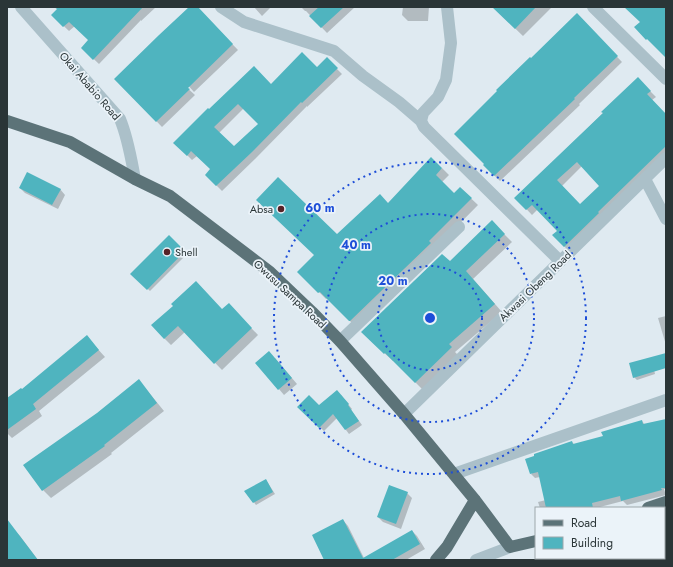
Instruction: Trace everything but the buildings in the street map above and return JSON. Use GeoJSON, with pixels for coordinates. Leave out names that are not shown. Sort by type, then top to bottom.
{"type":"FeatureCollection","features":[{"type":"Feature","properties":{"kind":"main road","name":"Owusu Sampa Road"},"geometry":{"type":"LineString","coordinates":[[7,122],[70,142],[170,196],[270,272],[340,341],[404,414],[475,500],[510,547]]}},
{"type":"Feature","properties":{"kind":"main road"},"geometry":{"type":"LineString","coordinates":[[436,560],[447,547],[475,500]]}},
{"type":"Feature","properties":{"kind":"main road"},"geometry":{"type":"LineString","coordinates":[[651,507],[666,502]]}},
{"type":"Feature","properties":{"kind":"main road"},"geometry":{"type":"LineString","coordinates":[[510,547],[535,541]]}},
{"type":"Feature","properties":{"kind":"street"},"geometry":{"type":"LineString","coordinates":[[221,7],[244,22],[334,52],[399,102],[421,121],[424,127],[560,261]]}},
{"type":"Feature","properties":{"kind":"street"},"geometry":{"type":"LineString","coordinates":[[421,121],[423,113],[438,98],[446,80],[451,43],[447,7]]}},
{"type":"Feature","properties":{"kind":"street"},"geometry":{"type":"LineString","coordinates":[[593,7],[666,79]]}},
{"type":"Feature","properties":{"kind":"street","name":"Okai Ababio Road"},"geometry":{"type":"LineString","coordinates":[[28,10],[120,119],[129,144],[135,178]]}},
{"type":"Feature","properties":{"kind":"street","name":"Akwasi Obeng Road"},"geometry":{"type":"LineString","coordinates":[[404,414],[666,158]]}},
{"type":"Feature","properties":{"kind":"street"},"geometry":{"type":"LineString","coordinates":[[645,178],[666,219]]}},
{"type":"Feature","properties":{"kind":"street"},"geometry":{"type":"LineString","coordinates":[[340,341],[459,227]]}},
{"type":"Feature","properties":{"kind":"street"},"geometry":{"type":"LineString","coordinates":[[454,474],[666,400]]}},
{"type":"Feature","properties":{"kind":"street"},"geometry":{"type":"LineString","coordinates":[[476,560],[510,547]]}},
{"type":"Feature","properties":{"kind":"place","name":"Absa"},"geometry":{"type":"Point","coordinates":[281,209]}},
{"type":"Feature","properties":{"kind":"place","name":"Shell"},"geometry":{"type":"Point","coordinates":[167,252]}}]}
